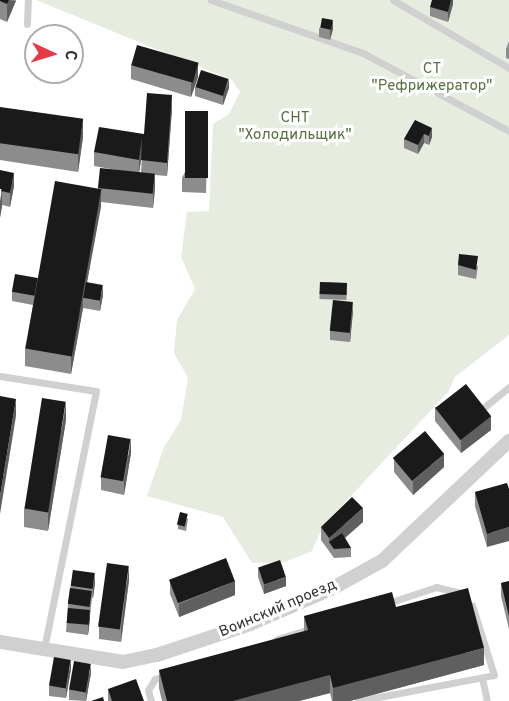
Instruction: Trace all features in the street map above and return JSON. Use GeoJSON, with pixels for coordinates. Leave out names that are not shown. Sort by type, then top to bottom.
{"type":"FeatureCollection","features":[{"type":"Feature","properties":{"kind":"street","name":"Воинский проезд"},"geometry":{"type":"LineString","coordinates":[[0,642],[123,662],[157,655],[250,624],[333,588],[382,561],[509,441]]}},
{"type":"Feature","properties":{"kind":"lane"},"geometry":{"type":"LineString","coordinates":[[27,24],[28,0]]}},
{"type":"Feature","properties":{"kind":"lane"},"geometry":{"type":"LineString","coordinates":[[211,0],[363,53],[509,130]]}},
{"type":"Feature","properties":{"kind":"lane"},"geometry":{"type":"LineString","coordinates":[[393,0],[509,68]]}},
{"type":"Feature","properties":{"kind":"lane"},"geometry":{"type":"LineString","coordinates":[[0,376],[96,392],[44,650]]}},
{"type":"Feature","properties":{"kind":"lane"},"geometry":{"type":"LineString","coordinates":[[482,409],[509,387]]}},
{"type":"Feature","properties":{"kind":"lane"},"geometry":{"type":"LineString","coordinates":[[358,701],[476,676],[483,678],[494,675],[471,600],[462,594],[436,587],[380,605]]}},
{"type":"Feature","properties":{"kind":"lane"},"geometry":{"type":"LineString","coordinates":[[268,642],[324,624]]}},
{"type":"Feature","properties":{"kind":"lane"},"geometry":{"type":"LineString","coordinates":[[151,701],[148,690],[155,679],[178,672]]}},
{"type":"Feature","properties":{"kind":"lane"},"geometry":{"type":"LineString","coordinates":[[483,678],[487,701]]}},
{"type":"Feature","properties":{"kind":"green space"},"geometry":{"type":"Polygon","coordinates":[[[36,0],[509,0],[509,335],[455,377],[448,392],[323,526],[312,551],[285,562],[252,563],[223,517],[147,496],[164,447],[181,420],[188,378],[174,353],[177,320],[195,289],[181,257],[187,212],[209,211],[213,124],[229,114],[240,92],[232,80],[36,0]]]}},
{"type":"Feature","properties":{"kind":"building"},"geometry":{"type":"Polygon","coordinates":[[[432,0],[451,0],[448,12],[430,7],[432,0]]]}},
{"type":"Feature","properties":{"kind":"building"},"geometry":{"type":"Polygon","coordinates":[[[322,18],[333,20],[331,30],[320,28],[322,18]]]}},
{"type":"Feature","properties":{"kind":"building"},"geometry":{"type":"Polygon","coordinates":[[[137,45],[199,63],[193,83],[131,65],[137,45]]]}},
{"type":"Feature","properties":{"kind":"building"},"geometry":{"type":"Polygon","coordinates":[[[201,70],[229,79],[223,96],[195,87],[201,70]]]}},
{"type":"Feature","properties":{"kind":"building"},"geometry":{"type":"Polygon","coordinates":[[[147,93],[172,95],[167,163],[141,160],[142,138],[139,160],[94,152],[99,127],[144,134],[147,93]]]}},
{"type":"Feature","properties":{"kind":"building"},"geometry":{"type":"Polygon","coordinates":[[[0,107],[83,119],[78,154],[0,143],[0,107]]]}},
{"type":"Feature","properties":{"kind":"building"},"geometry":{"type":"Polygon","coordinates":[[[185,111],[208,111],[208,178],[185,178],[185,111]]]}},
{"type":"Feature","properties":{"kind":"building"},"geometry":{"type":"Polygon","coordinates":[[[415,120],[432,128],[429,136],[424,134],[418,145],[404,139],[415,120]]]}},
{"type":"Feature","properties":{"kind":"building"},"geometry":{"type":"Polygon","coordinates":[[[100,168],[155,174],[153,194],[98,188],[100,168]]]}},
{"type":"Feature","properties":{"kind":"building"},"geometry":{"type":"Polygon","coordinates":[[[0,170],[14,173],[10,193],[0,189],[0,170]]]}},
{"type":"Feature","properties":{"kind":"building"},"geometry":{"type":"Polygon","coordinates":[[[55,181],[101,189],[72,357],[25,348],[55,181]]]}},
{"type":"Feature","properties":{"kind":"building"},"geometry":{"type":"Polygon","coordinates":[[[459,254],[478,256],[476,270],[458,265],[459,254]]]}},
{"type":"Feature","properties":{"kind":"building"},"geometry":{"type":"Polygon","coordinates":[[[15,274],[38,278],[35,296],[12,292],[15,274]]]}},
{"type":"Feature","properties":{"kind":"building"},"geometry":{"type":"Polygon","coordinates":[[[86,282],[103,285],[100,301],[83,298],[86,282]]]}},
{"type":"Feature","properties":{"kind":"building"},"geometry":{"type":"Polygon","coordinates":[[[320,282],[347,283],[347,295],[320,294],[320,282]]]}},
{"type":"Feature","properties":{"kind":"building"},"geometry":{"type":"Polygon","coordinates":[[[333,300],[353,302],[350,333],[330,331],[333,300]]]}},
{"type":"Feature","properties":{"kind":"building"},"geometry":{"type":"Polygon","coordinates":[[[466,384],[491,416],[461,440],[435,408],[466,384]]]}},
{"type":"Feature","properties":{"kind":"building"},"geometry":{"type":"Polygon","coordinates":[[[0,396],[16,399],[0,496],[0,396]]]}},
{"type":"Feature","properties":{"kind":"building"},"geometry":{"type":"Polygon","coordinates":[[[42,398],[66,402],[48,512],[24,509],[42,398]]]}},
{"type":"Feature","properties":{"kind":"building"},"geometry":{"type":"Polygon","coordinates":[[[425,431],[444,454],[412,481],[393,458],[425,431]]]}},
{"type":"Feature","properties":{"kind":"building"},"geometry":{"type":"Polygon","coordinates":[[[108,435],[131,439],[123,481],[101,477],[108,435]]]}},
{"type":"Feature","properties":{"kind":"building"},"geometry":{"type":"Polygon","coordinates":[[[507,483],[509,527],[487,534],[475,492],[507,483]]]}},
{"type":"Feature","properties":{"kind":"building"},"geometry":{"type":"Polygon","coordinates":[[[352,497],[363,508],[329,538],[321,527],[352,497]]]}},
{"type":"Feature","properties":{"kind":"building"},"geometry":{"type":"Polygon","coordinates":[[[180,512],[188,514],[185,527],[177,525],[180,512]]]}},
{"type":"Feature","properties":{"kind":"building"},"geometry":{"type":"Polygon","coordinates":[[[342,533],[351,548],[334,549],[329,542],[342,533]]]}},
{"type":"Feature","properties":{"kind":"building"},"geometry":{"type":"Polygon","coordinates":[[[226,558],[235,581],[178,603],[169,580],[226,558]]]}},
{"type":"Feature","properties":{"kind":"building"},"geometry":{"type":"Polygon","coordinates":[[[280,560],[286,577],[264,585],[258,567],[280,560]]]}},
{"type":"Feature","properties":{"kind":"building"},"geometry":{"type":"Polygon","coordinates":[[[107,563],[129,566],[120,629],[98,626],[107,563]]]}},
{"type":"Feature","properties":{"kind":"building"},"geometry":{"type":"Polygon","coordinates":[[[73,570],[95,573],[93,589],[71,586],[73,570]]]}},
{"type":"Feature","properties":{"kind":"building"},"geometry":{"type":"Polygon","coordinates":[[[509,581],[509,616],[501,583],[509,581]]]}},
{"type":"Feature","properties":{"kind":"building"},"geometry":{"type":"Polygon","coordinates":[[[70,588],[92,591],[90,607],[68,604],[70,588]]]}},
{"type":"Feature","properties":{"kind":"building"},"geometry":{"type":"Polygon","coordinates":[[[468,588],[484,648],[333,688],[330,675],[233,701],[167,701],[159,670],[308,630],[304,616],[392,592],[396,607],[468,588]]]}},
{"type":"Feature","properties":{"kind":"building"},"geometry":{"type":"Polygon","coordinates":[[[68,608],[90,610],[89,625],[67,623],[68,608]]]}},
{"type":"Feature","properties":{"kind":"building"},"geometry":{"type":"Polygon","coordinates":[[[54,657],[71,660],[66,689],[49,686],[54,657]]]}},
{"type":"Feature","properties":{"kind":"building"},"geometry":{"type":"Polygon","coordinates":[[[74,661],[91,664],[86,693],[69,690],[74,661]]]}},
{"type":"Feature","properties":{"kind":"building"},"geometry":{"type":"Polygon","coordinates":[[[136,679],[144,701],[112,701],[108,689],[136,679]]]}},
{"type":"Feature","properties":{"kind":"building"},"geometry":{"type":"Polygon","coordinates":[[[103,697],[104,701],[91,701],[103,697]]]}},
{"type":"Feature","properties":{"kind":"park label","name":"СТ \"Рефрижератор\""},"geometry":{"type":"Point","coordinates":[432,78]}},
{"type":"Feature","properties":{"kind":"park label","name":"СНТ \"Холодильщик\""},"geometry":{"type":"Point","coordinates":[295,126]}}]}
